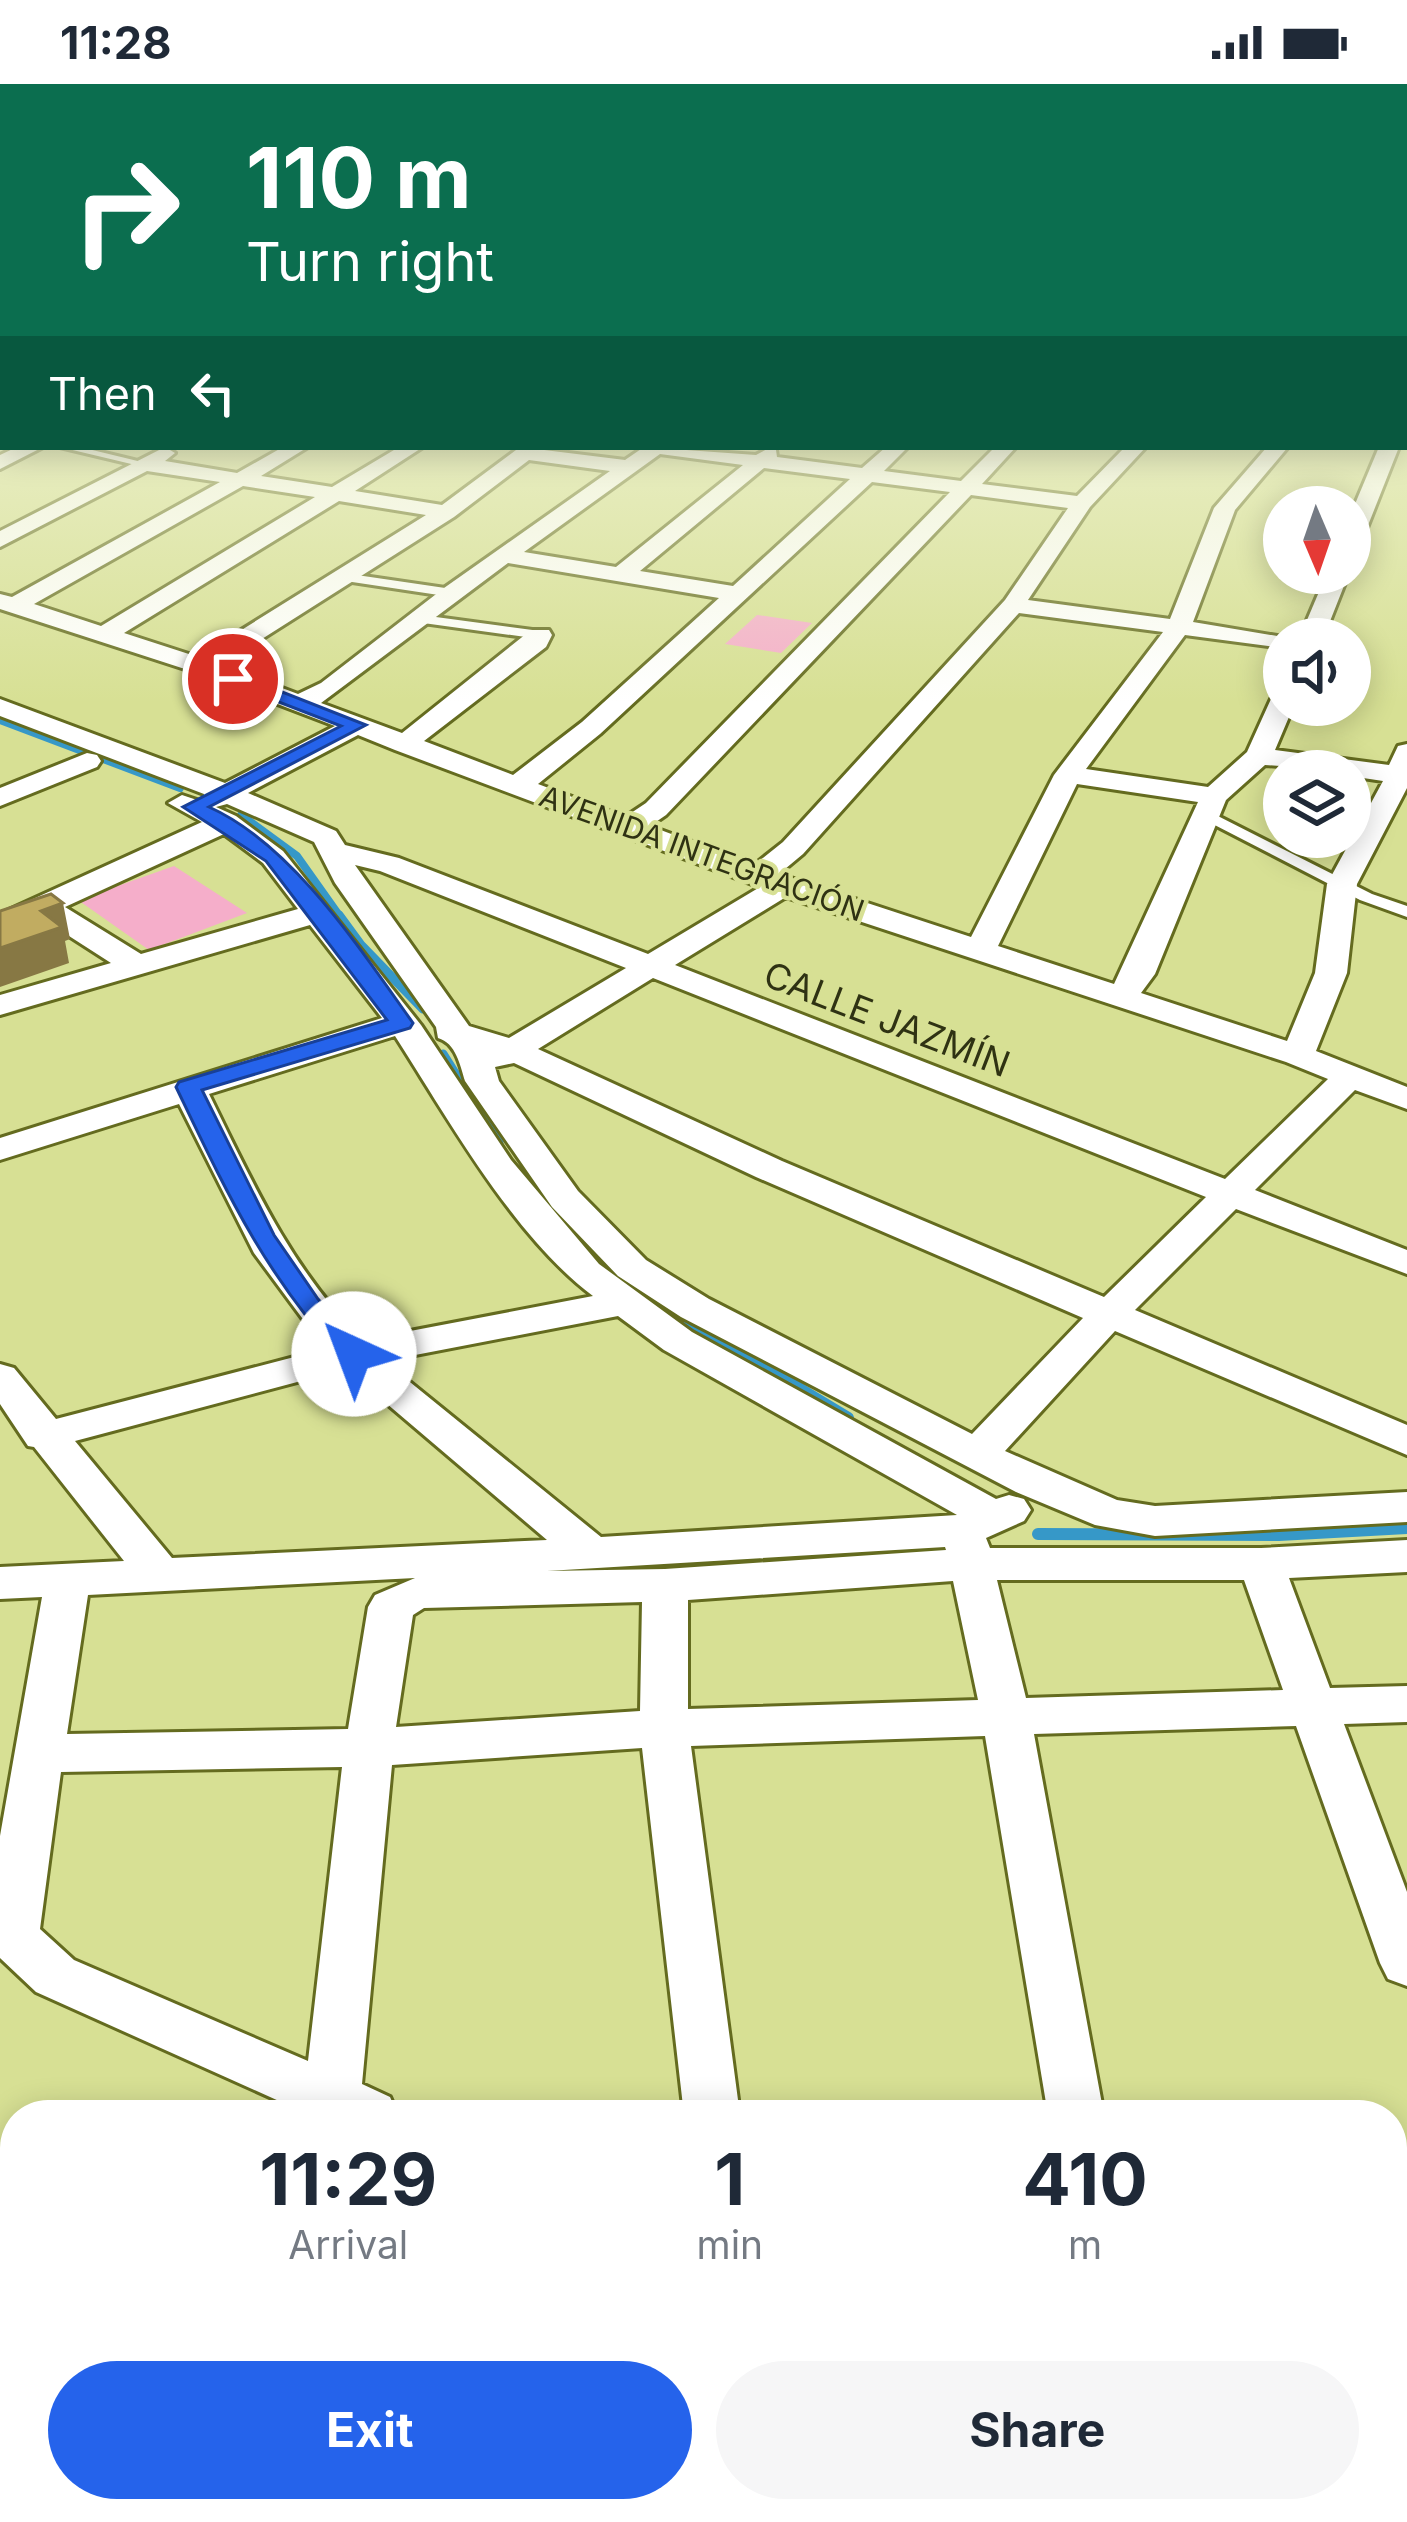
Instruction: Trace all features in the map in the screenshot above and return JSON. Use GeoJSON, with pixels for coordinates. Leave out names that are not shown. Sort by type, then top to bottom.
{"type":"FeatureCollection","features":[{"type":"Feature","properties":{"kind":"street"},"geometry":{"type":"LineString","coordinates":[[0,540],[122,476]]}},
{"type":"Feature","properties":{"kind":"street"},"geometry":{"type":"LineString","coordinates":[[221,476],[446,512]]}},
{"type":"Feature","properties":{"kind":"street"},"geometry":{"type":"LineString","coordinates":[[6,604],[248,476]]}},
{"type":"Feature","properties":{"kind":"street"},"geometry":{"type":"LineString","coordinates":[[107,633],[366,476]]}},
{"type":"Feature","properties":{"kind":"street"},"geometry":{"type":"LineString","coordinates":[[200,667],[246,642],[494,476]]}},
{"type":"Feature","properties":{"kind":"street"},"geometry":{"type":"LineString","coordinates":[[300,703],[330,688],[452,593],[617,476]]}},
{"type":"Feature","properties":{"kind":"street"},"geometry":{"type":"LineString","coordinates":[[622,574],[743,476]]}},
{"type":"Feature","properties":{"kind":"street"},"geometry":{"type":"LineString","coordinates":[[514,784],[546,766],[865,476],[1082,502]]}},
{"type":"Feature","properties":{"kind":"street"},"geometry":{"type":"LineString","coordinates":[[630,826],[656,809],[979,476]]}},
{"type":"Feature","properties":{"kind":"street"},"geometry":{"type":"LineString","coordinates":[[478,1069],[649,967],[770,881],[793,848],[1013,605],[1082,502],[1108,476]]}},
{"type":"Feature","properties":{"kind":"street"},"geometry":{"type":"LineString","coordinates":[[979,952],[1068,775],[1180,627],[1225,508],[1253,476]]}},
{"type":"Feature","properties":{"kind":"street"},"geometry":{"type":"LineString","coordinates":[[504,556],[740,594]]}},
{"type":"Feature","properties":{"kind":"street","name":"AVENIDA INTEGRACIÓN"},"geometry":{"type":"LineString","coordinates":[[6,604],[107,633],[770,881],[1298,1055],[1407,1099]]}},
{"type":"Feature","properties":{"kind":"street"},"geometry":{"type":"LineString","coordinates":[[1013,605],[1263,638]]}},
{"type":"Feature","properties":{"kind":"street"},"geometry":{"type":"LineString","coordinates":[[404,743],[430,729],[537,643],[540,635]]}},
{"type":"Feature","properties":{"kind":"street"},"geometry":{"type":"LineString","coordinates":[[0,707],[216,808],[274,857],[405,1027],[537,1220],[585,1273],[621,1304],[976,1537],[1073,2100]]}},
{"type":"Feature","properties":{"kind":"street"},"geometry":{"type":"LineString","coordinates":[[0,925],[43,906],[356,725]]}},
{"type":"Feature","properties":{"kind":"street"},"geometry":{"type":"LineString","coordinates":[[1122,997],[1138,974],[1211,806],[1259,756],[1272,726]]}},
{"type":"Feature","properties":{"kind":"street"},"geometry":{"type":"LineString","coordinates":[[0,728],[216,808],[326,837],[350,883],[458,1033],[565,1198],[632,1268],[694,1307],[1051,1491],[1110,1514],[1155,1521],[1407,1507]]}},
{"type":"Feature","properties":{"kind":"street"},"geometry":{"type":"LineString","coordinates":[[1259,756],[1404,764],[1342,884],[1331,973],[1298,1055]]}},
{"type":"Feature","properties":{"kind":"street"},"geometry":{"type":"LineString","coordinates":[[0,798],[87,761]]}},
{"type":"Feature","properties":{"kind":"street"},"geometry":{"type":"LineString","coordinates":[[1068,775],[1211,806]]}},
{"type":"Feature","properties":{"kind":"street","name":"CALLE JAZMÍN"},"geometry":{"type":"LineString","coordinates":[[337,852],[389,864],[1407,1263]]}},
{"type":"Feature","properties":{"kind":"street"},"geometry":{"type":"LineString","coordinates":[[43,906],[136,965]]}},
{"type":"Feature","properties":{"kind":"street"},"geometry":{"type":"LineString","coordinates":[[0,1005],[317,913]]}},
{"type":"Feature","properties":{"kind":"street"},"geometry":{"type":"LineString","coordinates":[[0,1149],[188,1087],[405,1027],[442,1029],[514,1050],[769,1169],[1407,1441]]}},
{"type":"Feature","properties":{"kind":"street"},"geometry":{"type":"LineString","coordinates":[[978,1454],[1112,1312],[1348,1077]]}},
{"type":"Feature","properties":{"kind":"street"},"geometry":{"type":"LineString","coordinates":[[188,1087],[261,1235],[309,1305],[354,1354],[592,1554]]}},
{"type":"Feature","properties":{"kind":"street"},"geometry":{"type":"LineString","coordinates":[[43,1436],[354,1354],[621,1304]]}},
{"type":"Feature","properties":{"kind":"street"},"geometry":{"type":"LineString","coordinates":[[0,1378],[162,1577]]}},
{"type":"Feature","properties":{"kind":"street"},"geometry":{"type":"LineString","coordinates":[[351,2100],[369,1748],[391,1607],[411,1595],[437,1589],[665,1585],[976,1537],[1051,1491]]}},
{"type":"Feature","properties":{"kind":"street"},"geometry":{"type":"LineString","coordinates":[[0,1583],[976,1537],[1261,1564],[1407,1556]]}},
{"type":"Feature","properties":{"kind":"street"},"geometry":{"type":"LineString","coordinates":[[1261,1564],[1407,1963]]}},
{"type":"Feature","properties":{"kind":"street"},"geometry":{"type":"LineString","coordinates":[[68,1580],[14,1898],[13,1937],[55,1976],[335,2100]]}},
{"type":"Feature","properties":{"kind":"street"},"geometry":{"type":"LineString","coordinates":[[665,1585],[664,1728],[710,2100]]}},
{"type":"Feature","properties":{"kind":"street"},"geometry":{"type":"LineString","coordinates":[[39,1754],[369,1748],[664,1728],[1407,1704]]}},
{"type":"Feature","properties":{"kind":"lane"},"geometry":{"type":"LineString","coordinates":[[343,578],[452,593]]}},
{"type":"Feature","properties":{"kind":"lane"},"geometry":{"type":"LineString","coordinates":[[421,619],[540,635]]}},
{"type":"Feature","properties":{"kind":"lane"},"geometry":{"type":"LineString","coordinates":[[1211,806],[1342,884],[1407,912]]}},
{"type":"Feature","properties":{"kind":"shaded area"},"geometry":{"type":"Polygon","coordinates":[[[757,615],[812,623],[781,653],[725,644],[757,615]]]}},
{"type":"Feature","properties":{"kind":"shaded area"},"geometry":{"type":"Polygon","coordinates":[[[174,866],[247,913],[149,950],[78,900],[174,866]]]}},
{"type":"Feature","properties":{"kind":"building"},"geometry":{"type":"Polygon","coordinates":[[[51,894],[63,903],[41,911],[62,927],[0,948],[0,911],[51,894]]]}},
{"type":"Feature","properties":{"kind":"waterway"},"geometry":{"type":"LineString","coordinates":[[0,720],[180,788]]}},
{"type":"Feature","properties":{"kind":"waterway"},"geometry":{"type":"LineString","coordinates":[[241,815],[297,856],[341,918]]}},
{"type":"Feature","properties":{"kind":"waterway"},"geometry":{"type":"LineString","coordinates":[[339,915],[423,1009]]}},
{"type":"Feature","properties":{"kind":"waterway"},"geometry":{"type":"LineString","coordinates":[[443,1054],[499,1143]]}},
{"type":"Feature","properties":{"kind":"waterway"},"geometry":{"type":"LineString","coordinates":[[570,1232],[689,1322]]}},
{"type":"Feature","properties":{"kind":"waterway"},"geometry":{"type":"LineString","coordinates":[[684,1319],[848,1418]]}},
{"type":"Feature","properties":{"kind":"waterway"},"geometry":{"type":"LineString","coordinates":[[1038,1534],[1279,1535],[1407,1528]]}},
{"type":"Feature","properties":{"kind":"route"},"geometry":{"type":"LineString","coordinates":[[233,679],[356,725],[227,794],[193,807],[226,822],[274,857],[401,1023],[188,1087],[261,1235],[309,1305],[354,1354]]}}]}
